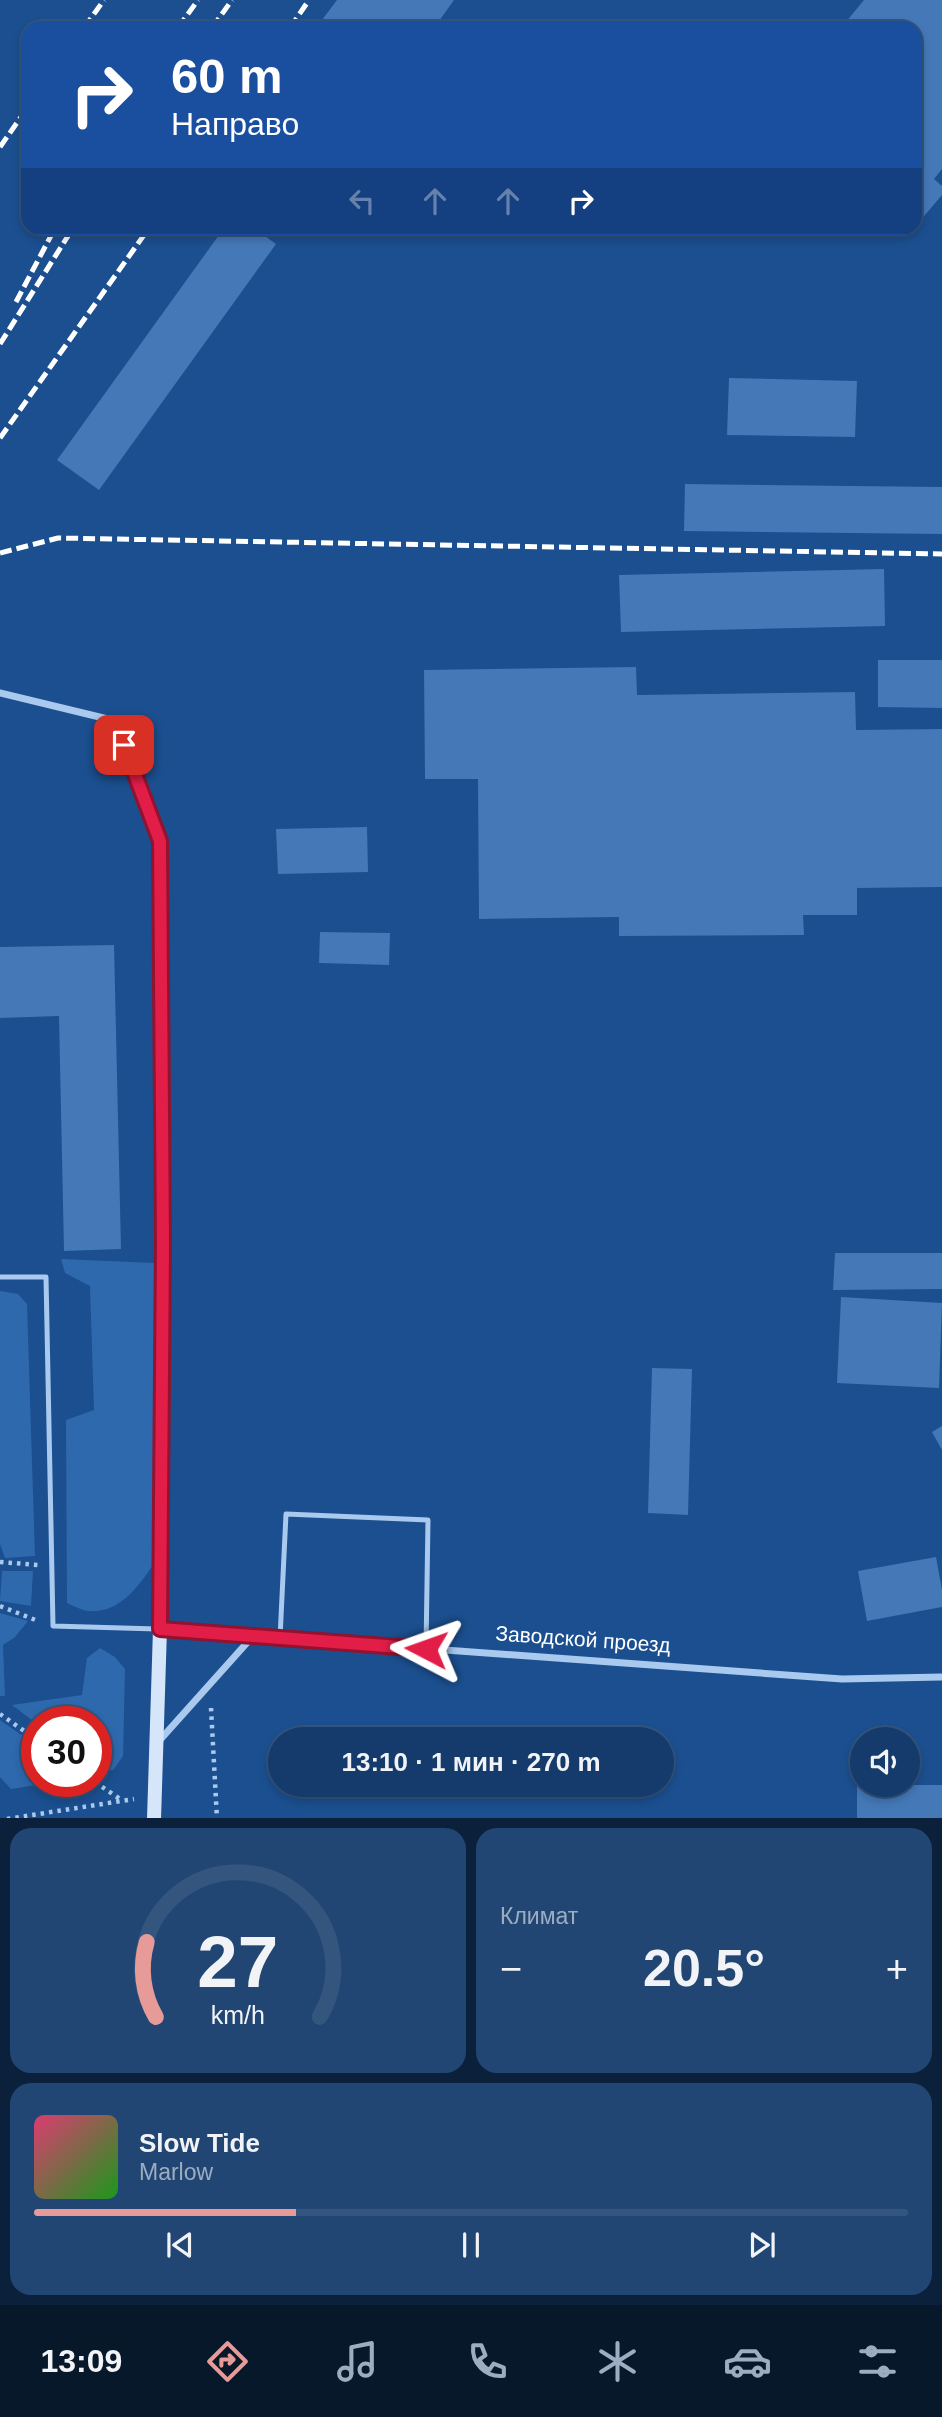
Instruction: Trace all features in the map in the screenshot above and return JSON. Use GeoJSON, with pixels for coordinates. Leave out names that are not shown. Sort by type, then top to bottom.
{"type":"FeatureCollection","features":[{"type":"Feature","properties":{"kind":"street"},"geometry":{"type":"LineString","coordinates":[[0,693],[116,721],[160,841],[163,1246],[160,1629],[155,1818]]}},
{"type":"Feature","properties":{"kind":"street","name":"Заводской проезд"},"geometry":{"type":"LineString","coordinates":[[160,1629],[842,1679],[942,1677]]}},
{"type":"Feature","properties":{"kind":"street"},"geometry":{"type":"LineString","coordinates":[[156,1744],[253,1636]]}},
{"type":"Feature","properties":{"kind":"lane"},"geometry":{"type":"LineString","coordinates":[[0,1278],[46,1277],[53,1626],[160,1629]]}},
{"type":"Feature","properties":{"kind":"lane"},"geometry":{"type":"LineString","coordinates":[[281,1638],[286,1514],[428,1520],[426,1649]]}},
{"type":"Feature","properties":{"kind":"path"},"geometry":{"type":"LineString","coordinates":[[0,1562],[52,1566]]}},
{"type":"Feature","properties":{"kind":"path"},"geometry":{"type":"LineString","coordinates":[[0,1606],[53,1626]]}},
{"type":"Feature","properties":{"kind":"path"},"geometry":{"type":"LineString","coordinates":[[210,1684],[217,1818]]}},
{"type":"Feature","properties":{"kind":"path"},"geometry":{"type":"LineString","coordinates":[[0,1714],[21,1729]]}},
{"type":"Feature","properties":{"kind":"path"},"geometry":{"type":"LineString","coordinates":[[112,1794],[123,1801]]}},
{"type":"Feature","properties":{"kind":"path"},"geometry":{"type":"LineString","coordinates":[[7,1818],[155,1796]]}},
{"type":"Feature","properties":{"kind":"shaded area"},"geometry":{"type":"Polygon","coordinates":[[[61,1259],[154,1263],[153,1565],[127,1597],[118,1604],[99,1611],[85,1610],[67,1603],[66,1420],[94,1410],[90,1286],[65,1273],[61,1259]]]}},
{"type":"Feature","properties":{"kind":"shaded area"},"geometry":{"type":"Polygon","coordinates":[[[0,1291],[18,1294],[27,1304],[35,1556],[5,1558],[0,1544],[0,1291]]]}},
{"type":"Feature","properties":{"kind":"shaded area"},"geometry":{"type":"Polygon","coordinates":[[[2,1571],[33,1571],[31,1606],[0,1601],[2,1571]]]}},
{"type":"Feature","properties":{"kind":"shaded area"},"geometry":{"type":"Polygon","coordinates":[[[0,1613],[28,1621],[15,1637],[3,1645],[5,1696],[0,1696],[0,1613]]]}},
{"type":"Feature","properties":{"kind":"shaded area"},"geometry":{"type":"Polygon","coordinates":[[[100,1648],[115,1657],[125,1669],[123,1756],[112,1770],[112,1706],[21,1706],[21,1712],[12,1705],[82,1695],[87,1658],[100,1648]]]}},
{"type":"Feature","properties":{"kind":"shaded area"},"geometry":{"type":"Polygon","coordinates":[[[0,1720],[21,1735],[21,1787],[11,1789],[0,1777],[0,1720]]]}},
{"type":"Feature","properties":{"kind":"building"},"geometry":{"type":"Polygon","coordinates":[[[337,0],[454,0],[439,21],[321,21],[337,0]]]}},
{"type":"Feature","properties":{"kind":"building"},"geometry":{"type":"Polygon","coordinates":[[[864,0],[942,0],[942,169],[934,179],[942,186],[942,195],[922,218],[922,21],[847,21],[864,0]]]}},
{"type":"Feature","properties":{"kind":"building"},"geometry":{"type":"Polygon","coordinates":[[[219,235],[264,235],[276,244],[99,490],[57,460],[219,235]]]}},
{"type":"Feature","properties":{"kind":"building"},"geometry":{"type":"Polygon","coordinates":[[[729,378],[857,381],[855,437],[727,435],[729,378]]]}},
{"type":"Feature","properties":{"kind":"building"},"geometry":{"type":"Polygon","coordinates":[[[685,484],[942,487],[942,534],[684,531],[685,484]]]}},
{"type":"Feature","properties":{"kind":"building"},"geometry":{"type":"Polygon","coordinates":[[[884,569],[885,626],[621,632],[619,575],[884,569]]]}},
{"type":"Feature","properties":{"kind":"building"},"geometry":{"type":"Polygon","coordinates":[[[878,660],[942,660],[942,708],[878,707],[878,660]]]}},
{"type":"Feature","properties":{"kind":"building"},"geometry":{"type":"Polygon","coordinates":[[[636,667],[637,695],[855,692],[856,730],[942,729],[942,887],[857,888],[857,915],[803,915],[804,935],[619,936],[619,917],[479,919],[478,779],[425,779],[424,670],[636,667]]]}},
{"type":"Feature","properties":{"kind":"building"},"geometry":{"type":"Polygon","coordinates":[[[367,827],[368,872],[278,874],[276,829],[367,827]]]}},
{"type":"Feature","properties":{"kind":"building"},"geometry":{"type":"Polygon","coordinates":[[[320,932],[390,933],[389,965],[319,963],[320,932]]]}},
{"type":"Feature","properties":{"kind":"building"},"geometry":{"type":"Polygon","coordinates":[[[114,945],[121,1249],[64,1251],[59,1016],[0,1018],[0,947],[114,945]]]}},
{"type":"Feature","properties":{"kind":"building"},"geometry":{"type":"Polygon","coordinates":[[[835,1253],[942,1253],[942,1289],[833,1290],[835,1253]]]}},
{"type":"Feature","properties":{"kind":"building"},"geometry":{"type":"Polygon","coordinates":[[[841,1297],[942,1303],[939,1388],[837,1383],[841,1297]]]}},
{"type":"Feature","properties":{"kind":"building"},"geometry":{"type":"Polygon","coordinates":[[[652,1368],[692,1369],[688,1515],[648,1513],[652,1368]]]}},
{"type":"Feature","properties":{"kind":"building"},"geometry":{"type":"Polygon","coordinates":[[[942,1426],[942,1450],[932,1432],[942,1426]]]}},
{"type":"Feature","properties":{"kind":"building"},"geometry":{"type":"Polygon","coordinates":[[[936,1557],[942,1607],[867,1621],[858,1571],[936,1557]]]}},
{"type":"Feature","properties":{"kind":"building"},"geometry":{"type":"Polygon","coordinates":[[[920,1785],[942,1785],[942,1818],[857,1818],[857,1797],[920,1797],[920,1785]]]}},
{"type":"Feature","properties":{"kind":"railway"},"geometry":{"type":"LineString","coordinates":[[89,21],[104,0]]}},
{"type":"Feature","properties":{"kind":"railway"},"geometry":{"type":"LineString","coordinates":[[183,21],[198,0]]}},
{"type":"Feature","properties":{"kind":"railway"},"geometry":{"type":"LineString","coordinates":[[217,21],[232,0]]}},
{"type":"Feature","properties":{"kind":"railway"},"geometry":{"type":"LineString","coordinates":[[295,21],[309,0]]}},
{"type":"Feature","properties":{"kind":"railway"},"geometry":{"type":"LineString","coordinates":[[0,147],[21,117]]}},
{"type":"Feature","properties":{"kind":"railway"},"geometry":{"type":"LineString","coordinates":[[16,302],[51,235]]}},
{"type":"Feature","properties":{"kind":"railway"},"geometry":{"type":"LineString","coordinates":[[0,344],[69,235]]}},
{"type":"Feature","properties":{"kind":"railway"},"geometry":{"type":"LineString","coordinates":[[0,438],[144,235]]}},
{"type":"Feature","properties":{"kind":"railway"},"geometry":{"type":"LineString","coordinates":[[0,553],[58,538],[942,554]]}},
{"type":"Feature","properties":{"kind":"route"},"geometry":{"type":"LineString","coordinates":[[124,745],[160,841],[163,1246],[160,1629],[426,1649]]}}]}
